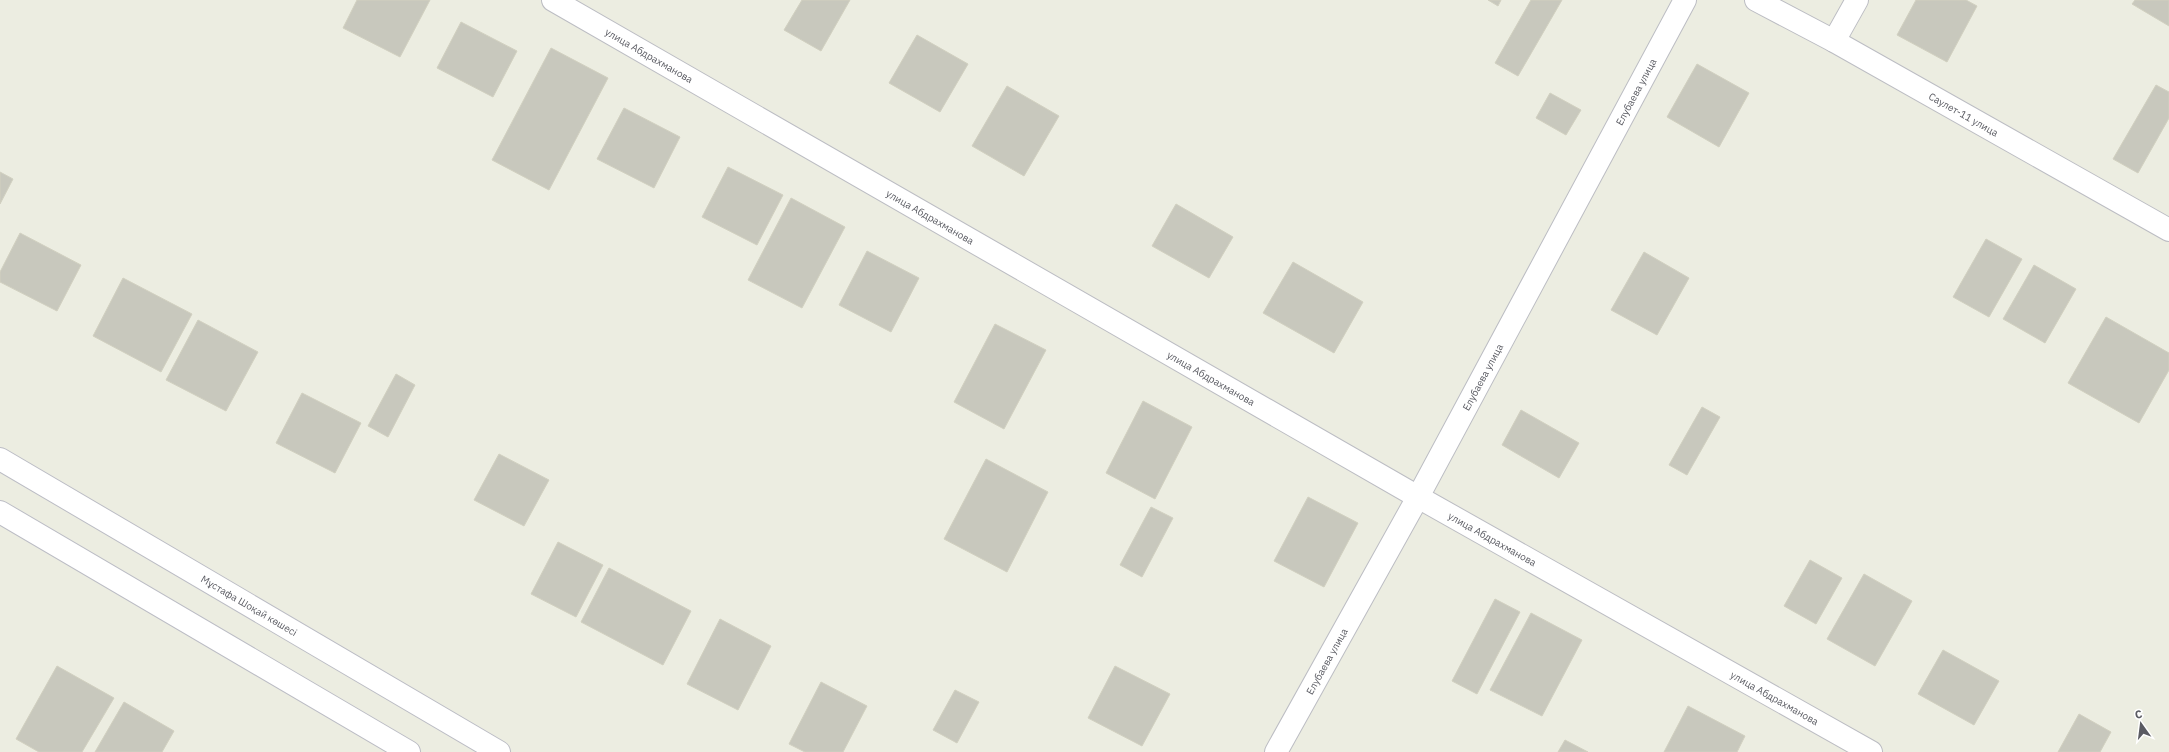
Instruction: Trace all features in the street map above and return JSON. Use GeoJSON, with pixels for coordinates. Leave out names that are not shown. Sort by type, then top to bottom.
{"type":"FeatureCollection","features":[{"type":"Feature","properties":{"kind":"street","name":"улица Абдрахманова"},"geometry":{"type":"LineString","coordinates":[[553,0],[1418,497],[1871,752]]}},
{"type":"Feature","properties":{"kind":"street","name":"Елубаева улица"},"geometry":{"type":"LineString","coordinates":[[1276,752],[1418,497],[1685,0]]}},
{"type":"Feature","properties":{"kind":"street","name":"Саулет-11 улица"},"geometry":{"type":"LineString","coordinates":[[1756,0],[1834,41],[2169,230]]}},
{"type":"Feature","properties":{"kind":"street"},"geometry":{"type":"LineString","coordinates":[[1834,41],[1857,0]]}},
{"type":"Feature","properties":{"kind":"street","name":"Мұстафа Шоқай көшесі"},"geometry":{"type":"LineString","coordinates":[[0,459],[499,752]]}},
{"type":"Feature","properties":{"kind":"street"},"geometry":{"type":"LineString","coordinates":[[0,512],[409,752]]}},
{"type":"Feature","properties":{"kind":"building"},"geometry":{"type":"Polygon","coordinates":[[[357,0],[430,0],[400,57],[343,28],[357,0]]]}},
{"type":"Feature","properties":{"kind":"building"},"geometry":{"type":"Polygon","coordinates":[[[802,0],[850,0],[821,51],[784,30],[802,0]]]}},
{"type":"Feature","properties":{"kind":"building"},"geometry":{"type":"Polygon","coordinates":[[[1488,0],[1501,0],[1498,6],[1488,0]]]}},
{"type":"Feature","properties":{"kind":"building"},"geometry":{"type":"Polygon","coordinates":[[[1531,0],[1562,0],[1518,76],[1495,63],[1531,0]]]}},
{"type":"Feature","properties":{"kind":"building"},"geometry":{"type":"Polygon","coordinates":[[[1916,0],[1966,0],[1977,6],[1947,62],[1897,35],[1916,0]]]}},
{"type":"Feature","properties":{"kind":"building"},"geometry":{"type":"Polygon","coordinates":[[[2135,0],[2169,0],[2169,26],[2132,4],[2135,0]]]}},
{"type":"Feature","properties":{"kind":"building"},"geometry":{"type":"Polygon","coordinates":[[[461,22],[517,51],[493,97],[437,68],[461,22]]]}},
{"type":"Feature","properties":{"kind":"building"},"geometry":{"type":"Polygon","coordinates":[[[917,35],[968,64],[940,112],[889,83],[917,35]]]}},
{"type":"Feature","properties":{"kind":"building"},"geometry":{"type":"Polygon","coordinates":[[[551,48],[608,78],[549,190],[492,160],[551,48]]]}},
{"type":"Feature","properties":{"kind":"building"},"geometry":{"type":"Polygon","coordinates":[[[1697,64],[1749,93],[1719,147],[1667,117],[1697,64]]]}},
{"type":"Feature","properties":{"kind":"building"},"geometry":{"type":"Polygon","coordinates":[[[2156,85],[2169,92],[2169,118],[2138,173],[2113,159],[2156,85]]]}},
{"type":"Feature","properties":{"kind":"building"},"geometry":{"type":"Polygon","coordinates":[[[1007,86],[1059,116],[1024,176],[972,146],[1007,86]]]}},
{"type":"Feature","properties":{"kind":"building"},"geometry":{"type":"Polygon","coordinates":[[[1550,93],[1581,110],[1566,135],[1536,118],[1550,93]]]}},
{"type":"Feature","properties":{"kind":"building"},"geometry":{"type":"Polygon","coordinates":[[[624,108],[680,137],[654,188],[597,159],[624,108]]]}},
{"type":"Feature","properties":{"kind":"building"},"geometry":{"type":"Polygon","coordinates":[[[728,167],[783,195],[757,245],[702,217],[728,167]]]}},
{"type":"Feature","properties":{"kind":"building"},"geometry":{"type":"Polygon","coordinates":[[[0,172],[13,179],[0,204],[0,172]]]}},
{"type":"Feature","properties":{"kind":"building"},"geometry":{"type":"Polygon","coordinates":[[[791,198],[845,227],[802,308],[748,280],[791,198]]]}},
{"type":"Feature","properties":{"kind":"building"},"geometry":{"type":"Polygon","coordinates":[[[1176,204],[1233,237],[1209,278],[1152,246],[1176,204]]]}},
{"type":"Feature","properties":{"kind":"building"},"geometry":{"type":"Polygon","coordinates":[[[20,233],[81,265],[57,311],[0,282],[0,272],[20,233]]]}},
{"type":"Feature","properties":{"kind":"building"},"geometry":{"type":"Polygon","coordinates":[[[1986,239],[2022,259],[1989,317],[1953,297],[1986,239]]]}},
{"type":"Feature","properties":{"kind":"building"},"geometry":{"type":"Polygon","coordinates":[[[867,251],[919,278],[891,332],[839,305],[867,251]]]}},
{"type":"Feature","properties":{"kind":"building"},"geometry":{"type":"Polygon","coordinates":[[[1644,252],[1689,278],[1657,335],[1611,310],[1644,252]]]}},
{"type":"Feature","properties":{"kind":"building"},"geometry":{"type":"Polygon","coordinates":[[[1293,262],[1363,302],[1334,353],[1263,313],[1293,262]]]}},
{"type":"Feature","properties":{"kind":"building"},"geometry":{"type":"Polygon","coordinates":[[[2034,265],[2076,289],[2045,343],[2003,319],[2034,265]]]}},
{"type":"Feature","properties":{"kind":"building"},"geometry":{"type":"Polygon","coordinates":[[[123,278],[192,314],[161,372],[93,336],[123,278]]]}},
{"type":"Feature","properties":{"kind":"building"},"geometry":{"type":"Polygon","coordinates":[[[2106,317],[2169,353],[2169,370],[2139,423],[2068,383],[2106,317]]]}},
{"type":"Feature","properties":{"kind":"building"},"geometry":{"type":"Polygon","coordinates":[[[198,320],[258,352],[226,411],[166,380],[198,320]]]}},
{"type":"Feature","properties":{"kind":"building"},"geometry":{"type":"Polygon","coordinates":[[[995,324],[1046,350],[1004,429],[954,402],[995,324]]]}},
{"type":"Feature","properties":{"kind":"building"},"geometry":{"type":"Polygon","coordinates":[[[396,374],[415,385],[388,437],[368,426],[396,374]]]}},
{"type":"Feature","properties":{"kind":"building"},"geometry":{"type":"Polygon","coordinates":[[[302,393],[361,423],[335,473],[276,443],[302,393]]]}},
{"type":"Feature","properties":{"kind":"building"},"geometry":{"type":"Polygon","coordinates":[[[1143,401],[1192,427],[1155,499],[1106,473],[1143,401]]]}},
{"type":"Feature","properties":{"kind":"building"},"geometry":{"type":"Polygon","coordinates":[[[1702,407],[1720,417],[1687,475],[1669,465],[1702,407]]]}},
{"type":"Feature","properties":{"kind":"building"},"geometry":{"type":"Polygon","coordinates":[[[1521,410],[1579,443],[1559,478],[1502,445],[1521,410]]]}},
{"type":"Feature","properties":{"kind":"building"},"geometry":{"type":"Polygon","coordinates":[[[499,454],[549,480],[524,526],[474,500],[499,454]]]}},
{"type":"Feature","properties":{"kind":"building"},"geometry":{"type":"Polygon","coordinates":[[[986,459],[1048,492],[1007,572],[944,539],[986,459]]]}},
{"type":"Feature","properties":{"kind":"building"},"geometry":{"type":"Polygon","coordinates":[[[1308,497],[1358,523],[1324,587],[1274,561],[1308,497]]]}},
{"type":"Feature","properties":{"kind":"building"},"geometry":{"type":"Polygon","coordinates":[[[1151,507],[1173,518],[1142,577],[1120,565],[1151,507]]]}},
{"type":"Feature","properties":{"kind":"building"},"geometry":{"type":"Polygon","coordinates":[[[558,542],[603,565],[576,617],[531,594],[558,542]]]}},
{"type":"Feature","properties":{"kind":"building"},"geometry":{"type":"Polygon","coordinates":[[[1810,560],[1842,578],[1816,624],[1784,606],[1810,560]]]}},
{"type":"Feature","properties":{"kind":"building"},"geometry":{"type":"Polygon","coordinates":[[[609,568],[691,611],[663,665],[581,622],[609,568]]]}},
{"type":"Feature","properties":{"kind":"building"},"geometry":{"type":"Polygon","coordinates":[[[1864,574],[1912,601],[1875,666],[1827,639],[1864,574]]]}},
{"type":"Feature","properties":{"kind":"building"},"geometry":{"type":"Polygon","coordinates":[[[1495,599],[1520,612],[1477,694],[1452,681],[1495,599]]]}},
{"type":"Feature","properties":{"kind":"building"},"geometry":{"type":"Polygon","coordinates":[[[1531,613],[1582,640],[1542,716],[1490,690],[1531,613]]]}},
{"type":"Feature","properties":{"kind":"building"},"geometry":{"type":"Polygon","coordinates":[[[720,619],[771,646],[738,710],[687,684],[720,619]]]}},
{"type":"Feature","properties":{"kind":"building"},"geometry":{"type":"Polygon","coordinates":[[[1943,650],[1999,681],[1974,725],[1918,694],[1943,650]]]}},
{"type":"Feature","properties":{"kind":"building"},"geometry":{"type":"Polygon","coordinates":[[[57,666],[114,698],[82,752],[39,752],[16,739],[57,666]]]}},
{"type":"Feature","properties":{"kind":"building"},"geometry":{"type":"Polygon","coordinates":[[[1115,666],[1170,694],[1142,746],[1088,718],[1115,666]]]}},
{"type":"Feature","properties":{"kind":"building"},"geometry":{"type":"Polygon","coordinates":[[[821,682],[867,706],[843,752],[805,752],[789,744],[821,682]]]}},
{"type":"Feature","properties":{"kind":"building"},"geometry":{"type":"Polygon","coordinates":[[[955,690],[979,702],[957,743],[933,730],[955,690]]]}},
{"type":"Feature","properties":{"kind":"building"},"geometry":{"type":"Polygon","coordinates":[[[124,702],[174,731],[162,752],[95,752],[124,702]]]}},
{"type":"Feature","properties":{"kind":"building"},"geometry":{"type":"Polygon","coordinates":[[[1688,706],[1745,736],[1737,752],[1664,752],[1688,706]]]}},
{"type":"Feature","properties":{"kind":"building"},"geometry":{"type":"Polygon","coordinates":[[[2079,714],[2111,732],[2100,752],[2058,752],[2079,714]]]}},
{"type":"Feature","properties":{"kind":"building"},"geometry":{"type":"Polygon","coordinates":[[[1565,740],[1588,752],[1558,752],[1565,740]]]}}]}
